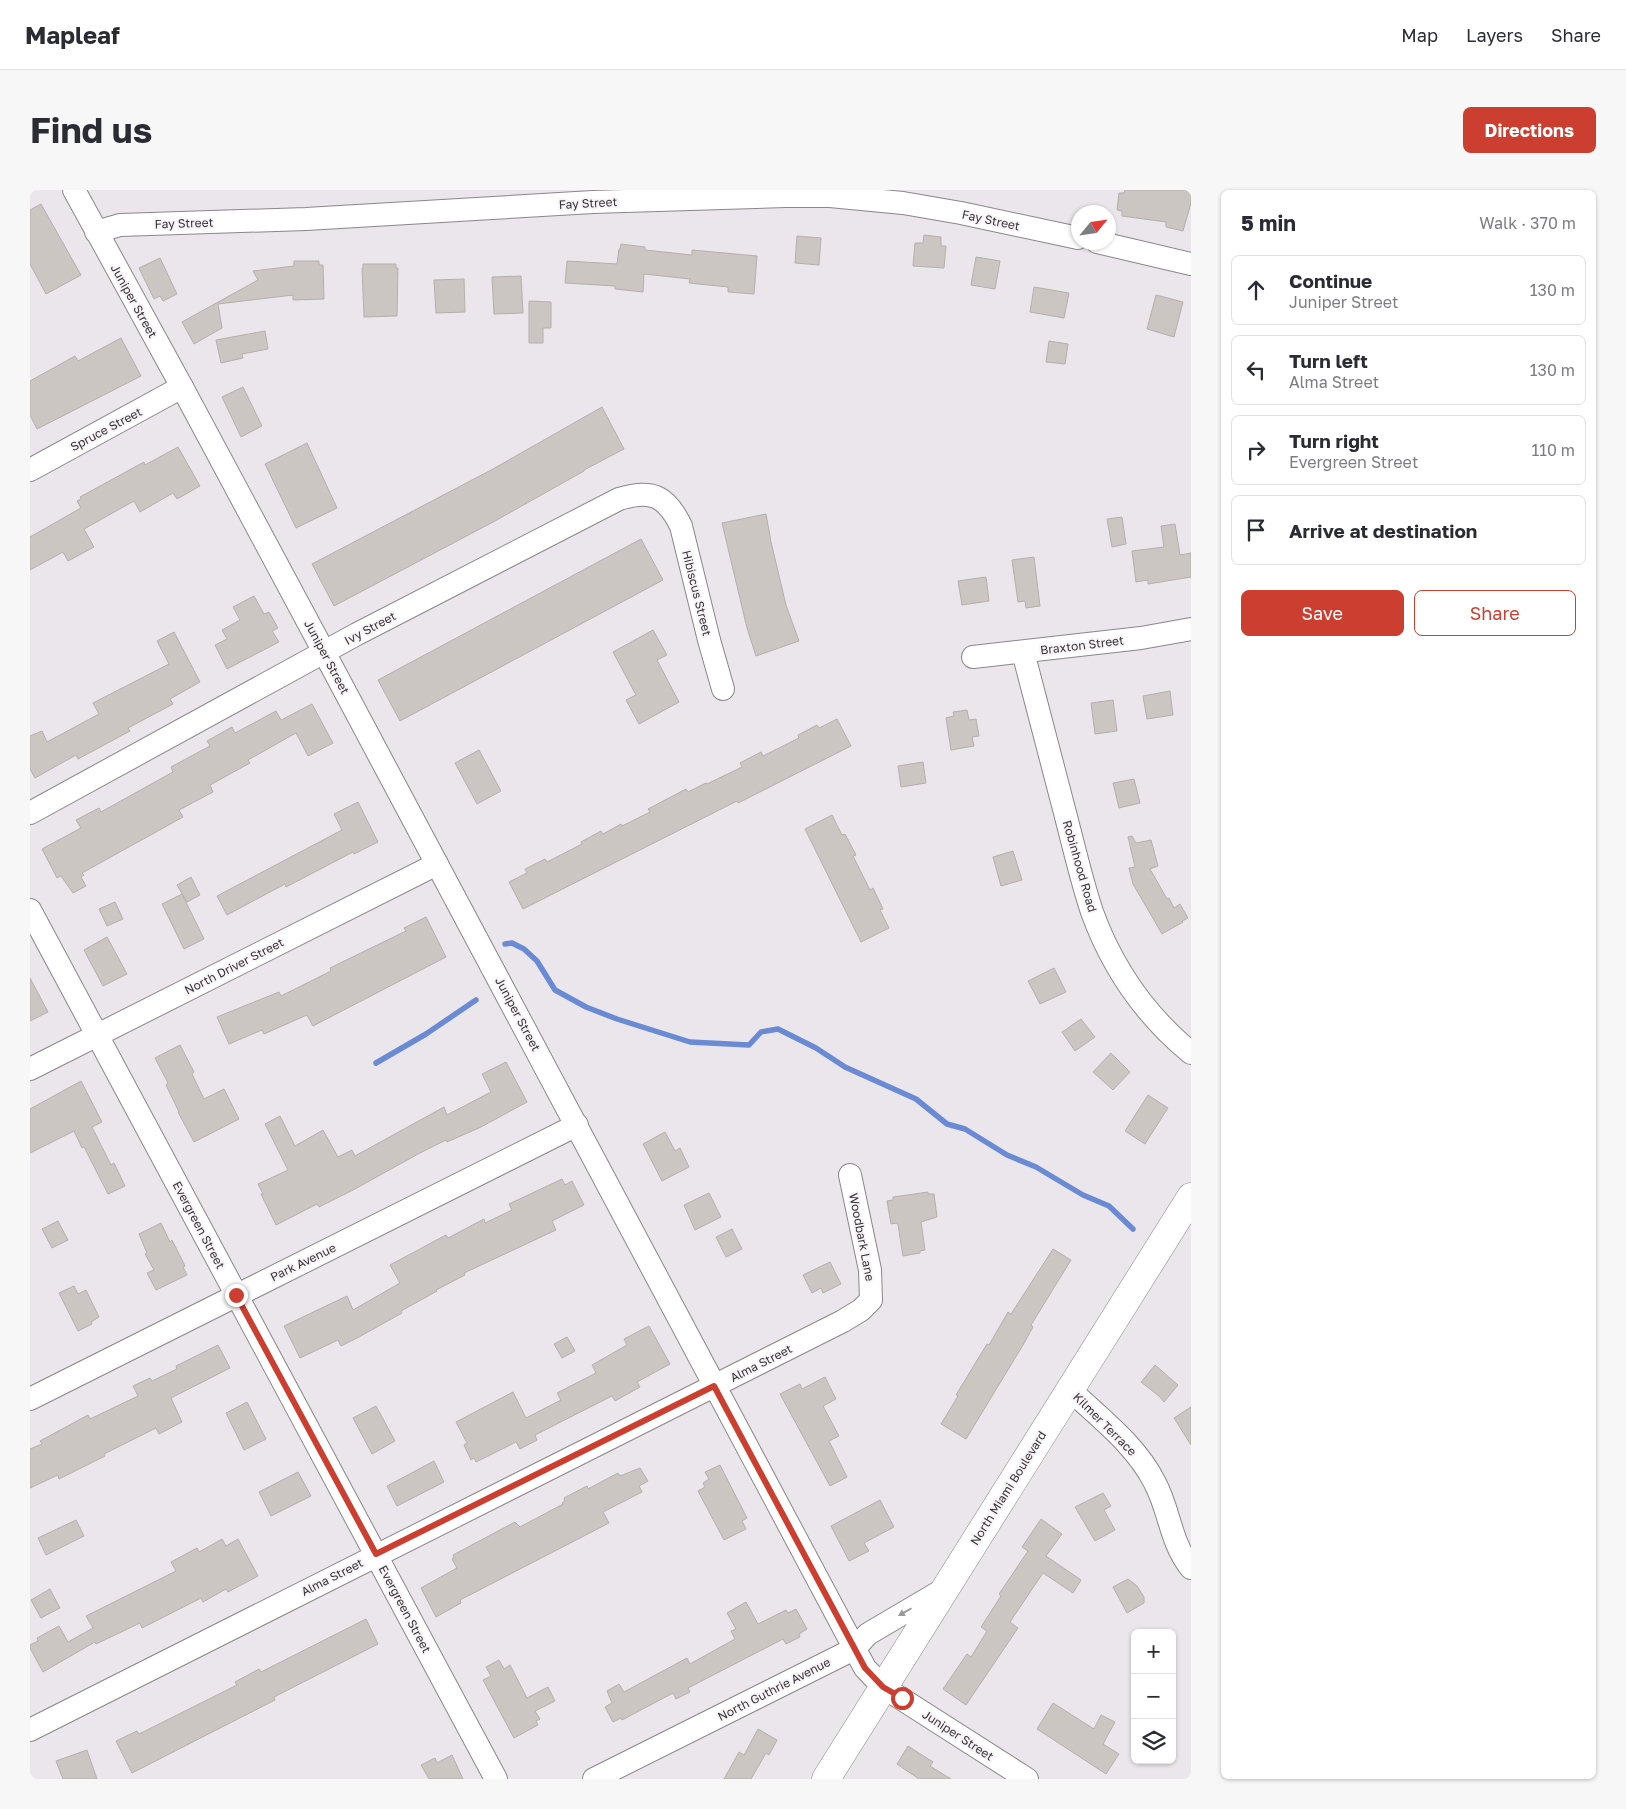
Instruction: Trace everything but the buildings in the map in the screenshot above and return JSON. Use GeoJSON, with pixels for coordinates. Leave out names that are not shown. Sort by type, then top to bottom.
{"type":"FeatureCollection","features":[{"type":"Feature","properties":{"kind":"main road","name":"North Miami Boulevard"},"geometry":{"type":"LineString","coordinates":[[826,1779],[1191,1197]]}},
{"type":"Feature","properties":{"kind":"street","name":"Juniper Street"},"geometry":{"type":"LineString","coordinates":[[74,190],[578,1125],[714,1386],[865,1668],[883,1687],[1027,1779]]}},
{"type":"Feature","properties":{"kind":"street","name":"Fay Street"},"geometry":{"type":"LineString","coordinates":[[96,232],[120,225],[306,219],[593,196],[830,196],[903,203],[961,213],[1071,237]]}},
{"type":"Feature","properties":{"kind":"street"},"geometry":{"type":"LineString","coordinates":[[1116,246],[1191,264]]}},
{"type":"Feature","properties":{"kind":"street","name":"Spruce Street"},"geometry":{"type":"LineString","coordinates":[[30,470],[182,388]]}},
{"type":"Feature","properties":{"kind":"street","name":"Ivy Street"},"geometry":{"type":"LineString","coordinates":[[30,813],[324,652],[619,499],[635,494],[650,495],[663,501]]}},
{"type":"Feature","properties":{"kind":"street","name":"Hibiscus Street"},"geometry":{"type":"LineString","coordinates":[[663,501],[674,512],[681,526],[723,689]]}},
{"type":"Feature","properties":{"kind":"street","name":"Braxton Street"},"geometry":{"type":"LineString","coordinates":[[973,657],[1141,638],[1191,628]]}},
{"type":"Feature","properties":{"kind":"street","name":"Robinhood Road"},"geometry":{"type":"LineString","coordinates":[[1023,652],[1093,914],[1129,986],[1154,1019],[1170,1036],[1191,1053]]}},
{"type":"Feature","properties":{"kind":"street","name":"North Driver Street"},"geometry":{"type":"LineString","coordinates":[[30,1069],[438,864]]}},
{"type":"Feature","properties":{"kind":"street","name":"Evergreen Street"},"geometry":{"type":"LineString","coordinates":[[30,910],[496,1779]]}},
{"type":"Feature","properties":{"kind":"street","name":"Park Avenue"},"geometry":{"type":"LineString","coordinates":[[30,1399],[578,1125]]}},
{"type":"Feature","properties":{"kind":"street","name":"Woodbark Lane"},"geometry":{"type":"LineString","coordinates":[[850,1175],[870,1270],[871,1300]]}},
{"type":"Feature","properties":{"kind":"street","name":"Alma Street"},"geometry":{"type":"LineString","coordinates":[[30,1730],[376,1554],[843,1321],[861,1310],[871,1300]]}},
{"type":"Feature","properties":{"kind":"street","name":"Kilmer Terrace"},"geometry":{"type":"LineString","coordinates":[[1069,1389],[1137,1455],[1155,1482],[1161,1495],[1174,1539],[1191,1568]]}},
{"type":"Feature","properties":{"kind":"street","name":"North Guthrie Avenue"},"geometry":{"type":"LineString","coordinates":[[594,1779],[854,1648],[868,1634],[947,1588]]}},
{"type":"Feature","properties":{"kind":"waterway"},"geometry":{"type":"LineString","coordinates":[[505,944],[512,943],[524,949],[537,961],[555,990],[586,1007],[690,1042],[749,1045],[761,1032],[778,1029],[816,1048],[845,1067],[916,1099],[947,1124],[965,1129],[1007,1155],[1036,1167],[1083,1195],[1109,1206],[1133,1229]]}},
{"type":"Feature","properties":{"kind":"waterway"},"geometry":{"type":"LineString","coordinates":[[376,1063],[426,1034],[476,1000]]}},
{"type":"Feature","properties":{"kind":"route"},"geometry":{"type":"LineString","coordinates":[[236,1295],[376,1554],[714,1386],[865,1668],[883,1687],[902,1698]]}}]}
